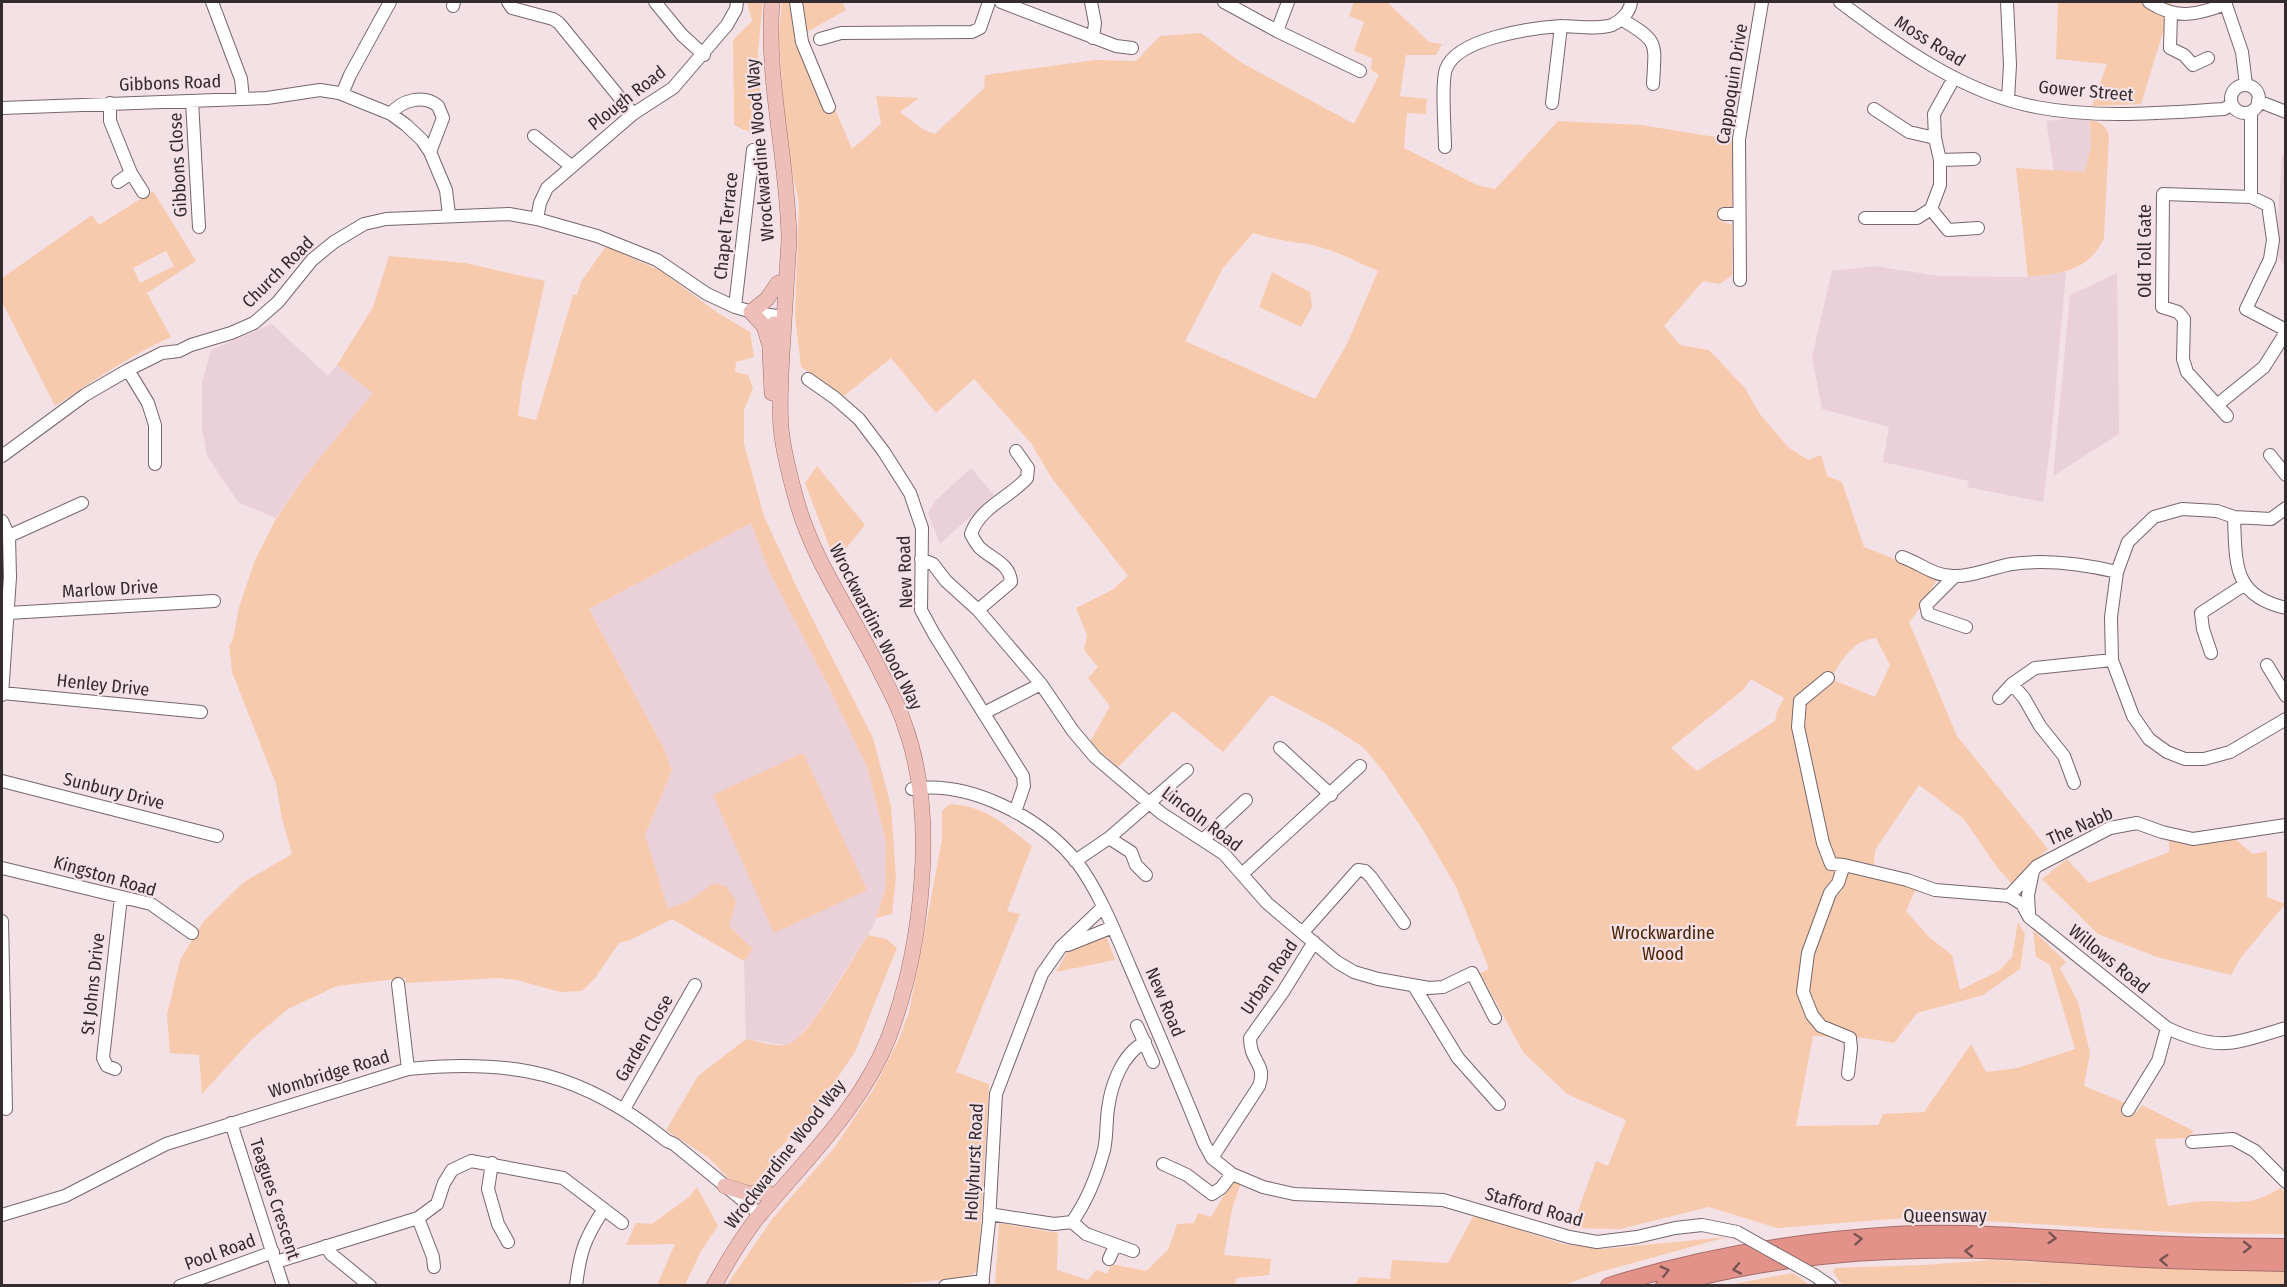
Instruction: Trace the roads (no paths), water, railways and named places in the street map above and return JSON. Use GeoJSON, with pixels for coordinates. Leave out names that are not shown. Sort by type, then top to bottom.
{"type":"FeatureCollection","features":[{"type":"Feature","properties":{"kind":"highway","name":"Queensway"},"geometry":{"type":"LineString","coordinates":[[1609,1286],[1694,1263],[1783,1246],[1896,1235],[2018,1235],[2165,1245],[2286,1247]]}},
{"type":"Feature","properties":{"kind":"highway","name":"Queensway"},"geometry":{"type":"LineString","coordinates":[[1664,1286],[1769,1263],[1920,1250],[2019,1251],[2221,1262],[2286,1263]]}},
{"type":"Feature","properties":{"kind":"main road","name":"Wrockwardine Wood Way"},"geometry":{"type":"LineString","coordinates":[[706,1286],[725,1250],[837,1125],[867,1081],[889,1036],[907,978],[917,930],[922,889],[922,846],[905,726],[872,655],[816,556],[794,493],[783,446],[778,282],[781,223],[764,63],[766,2]]}},
{"type":"Feature","properties":{"kind":"main road","name":"Wrockwardine Wood Way"},"geometry":{"type":"LineString","coordinates":[[714,1286],[768,1193],[850,1094],[873,1056],[901,971],[912,907],[915,844],[915,789],[896,723],[869,663],[806,548],[796,519],[777,440],[770,375],[771,352],[780,316],[789,212],[772,72],[772,2]]}},
{"type":"Feature","properties":{"kind":"main road"},"geometry":{"type":"LineString","coordinates":[[771,352],[764,326],[751,312],[767,299],[778,282]]}},
{"type":"Feature","properties":{"kind":"main road"},"geometry":{"type":"LineString","coordinates":[[725,1186],[747,1192],[768,1193]]}},
{"type":"Feature","properties":{"kind":"street"},"geometry":{"type":"LineString","coordinates":[[212,2],[242,79],[243,99]]}},
{"type":"Feature","properties":{"kind":"street"},"geometry":{"type":"LineString","coordinates":[[341,93],[390,2]]}},
{"type":"Feature","properties":{"kind":"street"},"geometry":{"type":"LineString","coordinates":[[508,2],[512,8],[560,23],[633,114]]}},
{"type":"Feature","properties":{"kind":"street"},"geometry":{"type":"LineString","coordinates":[[655,2],[682,35],[704,55]]}},
{"type":"Feature","properties":{"kind":"street","name":"Plough Road"},"geometry":{"type":"LineString","coordinates":[[537,219],[547,188],[633,114],[673,88],[704,55],[727,25],[736,9],[737,2]]}},
{"type":"Feature","properties":{"kind":"street"},"geometry":{"type":"LineString","coordinates":[[796,2],[802,42],[829,107]]}},
{"type":"Feature","properties":{"kind":"street"},"geometry":{"type":"LineString","coordinates":[[820,39],[841,33],[972,32],[980,28],[989,2]]}},
{"type":"Feature","properties":{"kind":"street"},"geometry":{"type":"LineString","coordinates":[[1001,2],[1093,38],[1116,46],[1132,48]]}},
{"type":"Feature","properties":{"kind":"street"},"geometry":{"type":"LineString","coordinates":[[1091,2],[1095,23],[1093,38]]}},
{"type":"Feature","properties":{"kind":"street"},"geometry":{"type":"LineString","coordinates":[[1224,2],[1277,31],[1360,71]]}},
{"type":"Feature","properties":{"kind":"street"},"geometry":{"type":"LineString","coordinates":[[1277,31],[1288,2]]}},
{"type":"Feature","properties":{"kind":"street"},"geometry":{"type":"LineString","coordinates":[[1445,147],[1445,70],[1453,57],[1466,46],[1523,30],[1561,26],[1610,25],[1622,19],[1631,2]]}},
{"type":"Feature","properties":{"kind":"street","name":"Cappoquin Drive"},"geometry":{"type":"LineString","coordinates":[[1740,280],[1739,139],[1762,2]]}},
{"type":"Feature","properties":{"kind":"street","name":"Moss Road"},"geometry":{"type":"LineString","coordinates":[[1840,2],[1877,30],[1954,78],[2008,99]]}},
{"type":"Feature","properties":{"kind":"street"},"geometry":{"type":"LineString","coordinates":[[2007,2],[2010,65],[2008,99]]}},
{"type":"Feature","properties":{"kind":"street"},"geometry":{"type":"LineString","coordinates":[[2149,2],[2171,12],[2201,14],[2225,3],[2242,52],[2246,85]]}},
{"type":"Feature","properties":{"kind":"street"},"geometry":{"type":"LineString","coordinates":[[2171,12],[2170,48],[2184,55],[2193,65],[2208,58]]}},
{"type":"Feature","properties":{"kind":"street"},"geometry":{"type":"LineString","coordinates":[[1622,19],[1646,34],[1654,47],[1653,84]]}},
{"type":"Feature","properties":{"kind":"street"},"geometry":{"type":"LineString","coordinates":[[1552,103],[1561,26]]}},
{"type":"Feature","properties":{"kind":"street"},"geometry":{"type":"LineString","coordinates":[[1865,218],[1917,218],[1931,208],[1940,185],[1940,160],[1935,138],[1934,114],[1954,78]]}},
{"type":"Feature","properties":{"kind":"street"},"geometry":{"type":"LineString","coordinates":[[2217,405],[2264,367],[2286,331],[2246,309],[2270,259],[2273,240],[2268,205],[2251,196],[2254,106],[2256,91],[2246,85],[2240,86],[2232,93],[2232,104],[2238,111],[2254,106],[2286,112]]}},
{"type":"Feature","properties":{"kind":"street","name":"Gibbons Road"},"geometry":{"type":"LineString","coordinates":[[2,108],[267,98],[320,90],[341,93],[391,114],[406,125],[430,152],[446,190],[449,215]]}},
{"type":"Feature","properties":{"kind":"street"},"geometry":{"type":"LineString","coordinates":[[391,114],[396,107],[415,100],[426,99],[438,106],[443,118],[430,152]]}},
{"type":"Feature","properties":{"kind":"street","name":"Gower Street"},"geometry":{"type":"LineString","coordinates":[[2008,99],[2036,107],[2120,115],[2224,109],[2232,104]]}},
{"type":"Feature","properties":{"kind":"street","name":"Gibbons Close"},"geometry":{"type":"LineString","coordinates":[[192,101],[199,227]]}},
{"type":"Feature","properties":{"kind":"street","name":"Gibbons Close"},"geometry":{"type":"LineString","coordinates":[[110,103],[110,121],[130,173],[143,192]]}},
{"type":"Feature","properties":{"kind":"street"},"geometry":{"type":"LineString","coordinates":[[1874,109],[1909,132],[1935,138]]}},
{"type":"Feature","properties":{"kind":"street"},"geometry":{"type":"LineString","coordinates":[[534,136],[571,166]]}},
{"type":"Feature","properties":{"kind":"street","name":"Chapel Terrace"},"geometry":{"type":"LineString","coordinates":[[735,307],[753,150]]}},
{"type":"Feature","properties":{"kind":"street"},"geometry":{"type":"LineString","coordinates":[[1940,160],[1974,159]]}},
{"type":"Feature","properties":{"kind":"street"},"geometry":{"type":"LineString","coordinates":[[118,182],[130,173]]}},
{"type":"Feature","properties":{"kind":"street","name":"Old Toll Gate"},"geometry":{"type":"LineString","coordinates":[[2227,416],[2187,372],[2183,359],[2184,319],[2178,312],[2162,307],[2163,194],[2251,196]]}},
{"type":"Feature","properties":{"kind":"street"},"geometry":{"type":"LineString","coordinates":[[1931,208],[1948,230],[1978,228]]}},
{"type":"Feature","properties":{"kind":"street","name":"Church Road"},"geometry":{"type":"LineString","coordinates":[[2,456],[85,395],[128,370],[162,353],[179,351],[254,323],[278,302],[312,260],[334,242],[364,224],[386,219],[449,215],[509,214],[537,219]]}},
{"type":"Feature","properties":{"kind":"street"},"geometry":{"type":"LineString","coordinates":[[1724,214],[1739,214]]}},
{"type":"Feature","properties":{"kind":"street"},"geometry":{"type":"LineString","coordinates":[[537,219],[597,236],[657,260],[706,294],[735,307],[780,316]]}},
{"type":"Feature","properties":{"kind":"street"},"geometry":{"type":"LineString","coordinates":[[128,370],[148,403],[156,425],[155,464]]}},
{"type":"Feature","properties":{"kind":"street","name":"New Road"},"geometry":{"type":"LineString","coordinates":[[808,378],[859,419],[910,493],[921,522],[921,610],[1023,776],[1024,786],[1015,812]]}},
{"type":"Feature","properties":{"kind":"street"},"geometry":{"type":"LineString","coordinates":[[978,610],[1011,582],[1011,573],[978,546],[971,534],[975,523],[984,513],[1027,478],[1028,468],[1016,451]]}},
{"type":"Feature","properties":{"kind":"street"},"geometry":{"type":"LineString","coordinates":[[2270,455],[2286,475]]}},
{"type":"Feature","properties":{"kind":"street"},"geometry":{"type":"LineString","coordinates":[[9,536],[82,503]]}},
{"type":"Feature","properties":{"kind":"street"},"geometry":{"type":"LineString","coordinates":[[2286,508],[2271,519],[2234,517],[2217,511],[2182,509],[2154,517],[2128,542],[2117,572],[2111,616],[2112,660],[2133,716],[2149,739],[2167,752],[2185,759],[2204,759],[2230,752],[2286,719]]}},
{"type":"Feature","properties":{"kind":"street"},"geometry":{"type":"LineString","coordinates":[[2234,517],[2236,552],[2244,585],[2254,596],[2286,608]]}},
{"type":"Feature","properties":{"kind":"street"},"geometry":{"type":"LineString","coordinates":[[2,521],[9,536],[10,577],[2,694]]}},
{"type":"Feature","properties":{"kind":"street"},"geometry":{"type":"LineString","coordinates":[[1902,557],[1915,561],[1924,568],[1954,577],[2013,564],[2089,565],[2117,572]]}},
{"type":"Feature","properties":{"kind":"street","name":"Lincoln Road"},"geometry":{"type":"LineString","coordinates":[[921,559],[933,564],[946,580],[978,610],[1041,684],[1082,743],[1173,822],[1224,855],[1267,903],[1337,962],[1354,972],[1378,980],[1430,988],[1443,987],[1472,973],[1495,1018]]}},
{"type":"Feature","properties":{"kind":"street"},"geometry":{"type":"LineString","coordinates":[[1954,577],[1926,605],[1928,614],[1966,627]]}},
{"type":"Feature","properties":{"kind":"street"},"geometry":{"type":"LineString","coordinates":[[2211,653],[2203,629],[2201,613],[2244,585]]}},
{"type":"Feature","properties":{"kind":"street","name":"Marlow Drive"},"geometry":{"type":"LineString","coordinates":[[9,613],[214,601]]}},
{"type":"Feature","properties":{"kind":"street"},"geometry":{"type":"LineString","coordinates":[[2000,698],[2012,684],[2035,668],[2112,660]]}},
{"type":"Feature","properties":{"kind":"street"},"geometry":{"type":"LineString","coordinates":[[2267,665],[2286,696]]}},
{"type":"Feature","properties":{"kind":"street"},"geometry":{"type":"LineString","coordinates":[[1828,678],[1800,701],[1798,727],[1823,843],[1831,864],[1907,880],[1935,890],[2009,896],[2022,904],[2029,917]]}},
{"type":"Feature","properties":{"kind":"street"},"geometry":{"type":"LineString","coordinates":[[984,713],[1041,684]]}},
{"type":"Feature","properties":{"kind":"street"},"geometry":{"type":"LineString","coordinates":[[2012,684],[2024,698],[2040,726],[2064,756],[2074,783]]}},
{"type":"Feature","properties":{"kind":"street","name":"Henley Drive"},"geometry":{"type":"LineString","coordinates":[[2,694],[201,712]]}},
{"type":"Feature","properties":{"kind":"street"},"geometry":{"type":"LineString","coordinates":[[1280,748],[1331,795]]}},
{"type":"Feature","properties":{"kind":"street"},"geometry":{"type":"LineString","coordinates":[[1242,874],[1331,795],[1360,766]]}},
{"type":"Feature","properties":{"kind":"street"},"geometry":{"type":"LineString","coordinates":[[1075,861],[1109,838],[1187,770]]}},
{"type":"Feature","properties":{"kind":"street","name":"Sunbury Drive"},"geometry":{"type":"LineString","coordinates":[[2,781],[217,836]]}},
{"type":"Feature","properties":{"kind":"street","name":"New Road"},"geometry":{"type":"LineString","coordinates":[[915,789],[959,790],[1015,812],[1034,822],[1075,861],[1113,927],[1212,1158],[1232,1174],[1251,1181]]}},
{"type":"Feature","properties":{"kind":"street"},"geometry":{"type":"LineString","coordinates":[[1203,840],[1246,800]]}},
{"type":"Feature","properties":{"kind":"street","name":"The Nabb"},"geometry":{"type":"LineString","coordinates":[[2009,896],[2037,866],[2110,828],[2137,823],[2193,839],[2286,825]]}},
{"type":"Feature","properties":{"kind":"street"},"geometry":{"type":"LineString","coordinates":[[1109,838],[1131,852],[1136,865],[1146,875]]}},
{"type":"Feature","properties":{"kind":"street"},"geometry":{"type":"LineString","coordinates":[[1844,865],[1838,883],[1830,893],[1808,952],[1803,992],[1812,1015],[1821,1026],[1850,1038],[1848,1074]]}},
{"type":"Feature","properties":{"kind":"street","name":"Kingston Road"},"geometry":{"type":"LineString","coordinates":[[2,868],[151,904],[192,933]]}},
{"type":"Feature","properties":{"kind":"street"},"geometry":{"type":"LineString","coordinates":[[1303,932],[1358,870],[1365,871],[1371,877],[1404,923]]}},
{"type":"Feature","properties":{"kind":"street"},"geometry":{"type":"LineString","coordinates":[[2029,917],[2028,895],[2033,871]]}},
{"type":"Feature","properties":{"kind":"street","name":"St Johns Drive"},"geometry":{"type":"LineString","coordinates":[[115,1069],[106,1066],[103,1058],[121,897]]}},
{"type":"Feature","properties":{"kind":"street","name":"Hollyhurst Road"},"geometry":{"type":"LineString","coordinates":[[983,1283],[996,1094],[1042,974],[1061,947],[1102,908]]}},
{"type":"Feature","properties":{"kind":"street","name":"Willows Road"},"geometry":{"type":"LineString","coordinates":[[2029,917],[2167,1028],[2192,1039],[2215,1044],[2239,1042],[2286,1028]]}},
{"type":"Feature","properties":{"kind":"street"},"geometry":{"type":"LineString","coordinates":[[2,921],[6,1109]]}},
{"type":"Feature","properties":{"kind":"street"},"geometry":{"type":"LineString","coordinates":[[1061,947],[1113,927]]}},
{"type":"Feature","properties":{"kind":"street","name":"Urban Road"},"geometry":{"type":"LineString","coordinates":[[1212,1158],[1259,1086],[1262,1077],[1263,1071],[1252,1056],[1250,1038],[1283,992],[1314,942]]}},
{"type":"Feature","properties":{"kind":"street"},"geometry":{"type":"LineString","coordinates":[[398,984],[408,1069]]}},
{"type":"Feature","properties":{"kind":"street","name":"Garden Close"},"geometry":{"type":"LineString","coordinates":[[624,1109],[695,985]]}},
{"type":"Feature","properties":{"kind":"street"},"geometry":{"type":"LineString","coordinates":[[1414,986],[1458,1058],[1491,1102]]}},
{"type":"Feature","properties":{"kind":"street"},"geometry":{"type":"LineString","coordinates":[[1137,1026],[1153,1062]]}},
{"type":"Feature","properties":{"kind":"street"},"geometry":{"type":"LineString","coordinates":[[2128,1110],[2158,1061],[2167,1028]]}},
{"type":"Feature","properties":{"kind":"street"},"geometry":{"type":"LineString","coordinates":[[1072,1222],[1082,1207],[1103,1151],[1110,1096],[1124,1061],[1135,1047],[1144,1042]]}},
{"type":"Feature","properties":{"kind":"street","name":"Wombridge Road"},"geometry":{"type":"LineString","coordinates":[[2,1215],[65,1196],[166,1144],[408,1069],[444,1065],[497,1066],[544,1074],[573,1084],[624,1109],[674,1144],[725,1186],[755,1215]]}},
{"type":"Feature","properties":{"kind":"street","name":"Teagues Crescent"},"geometry":{"type":"LineString","coordinates":[[231,1123],[283,1286]]}},
{"type":"Feature","properties":{"kind":"street"},"geometry":{"type":"LineString","coordinates":[[2192,1142],[2233,1138],[2255,1151],[2286,1182]]}},
{"type":"Feature","properties":{"kind":"street","name":"Wombridge Road"},"geometry":{"type":"LineString","coordinates":[[667,1141],[670,1148],[755,1215]]}},
{"type":"Feature","properties":{"kind":"street"},"geometry":{"type":"LineString","coordinates":[[434,1267],[433,1257],[418,1218],[437,1204],[444,1183],[452,1170],[471,1161],[492,1163],[563,1178],[622,1222]]}},
{"type":"Feature","properties":{"kind":"street"},"geometry":{"type":"LineString","coordinates":[[492,1163],[488,1189],[491,1204],[508,1242]]}},
{"type":"Feature","properties":{"kind":"street"},"geometry":{"type":"LineString","coordinates":[[1163,1164],[1187,1175],[1212,1194],[1221,1188],[1232,1174]]}},
{"type":"Feature","properties":{"kind":"street","name":"Stafford Road"},"geometry":{"type":"LineString","coordinates":[[1251,1181],[1263,1187],[1294,1194],[1443,1200],[1569,1237],[1597,1242],[1702,1225],[1737,1232],[1830,1286]]}},
{"type":"Feature","properties":{"kind":"street"},"geometry":{"type":"LineString","coordinates":[[576,1286],[580,1254],[587,1235],[604,1209]]}},
{"type":"Feature","properties":{"kind":"street"},"geometry":{"type":"LineString","coordinates":[[989,1214],[1054,1224],[1072,1222],[1086,1234],[1133,1251]]}},
{"type":"Feature","properties":{"kind":"street","name":"Pool Road"},"geometry":{"type":"LineString","coordinates":[[180,1286],[274,1257],[326,1246],[418,1218]]}},
{"type":"Feature","properties":{"kind":"street"},"geometry":{"type":"LineString","coordinates":[[326,1246],[331,1254],[370,1286]]}},
{"type":"Feature","properties":{"kind":"street"},"geometry":{"type":"LineString","coordinates":[[1110,1259],[1115,1246]]}},
{"type":"Feature","properties":{"kind":"street"},"geometry":{"type":"LineString","coordinates":[[945,1286],[983,1283]]}},
{"type":"Feature","properties":{"kind":"park label","name":"Wrockwardine Wood"},"geometry":{"type":"Point","coordinates":[1663,943]}}]}
